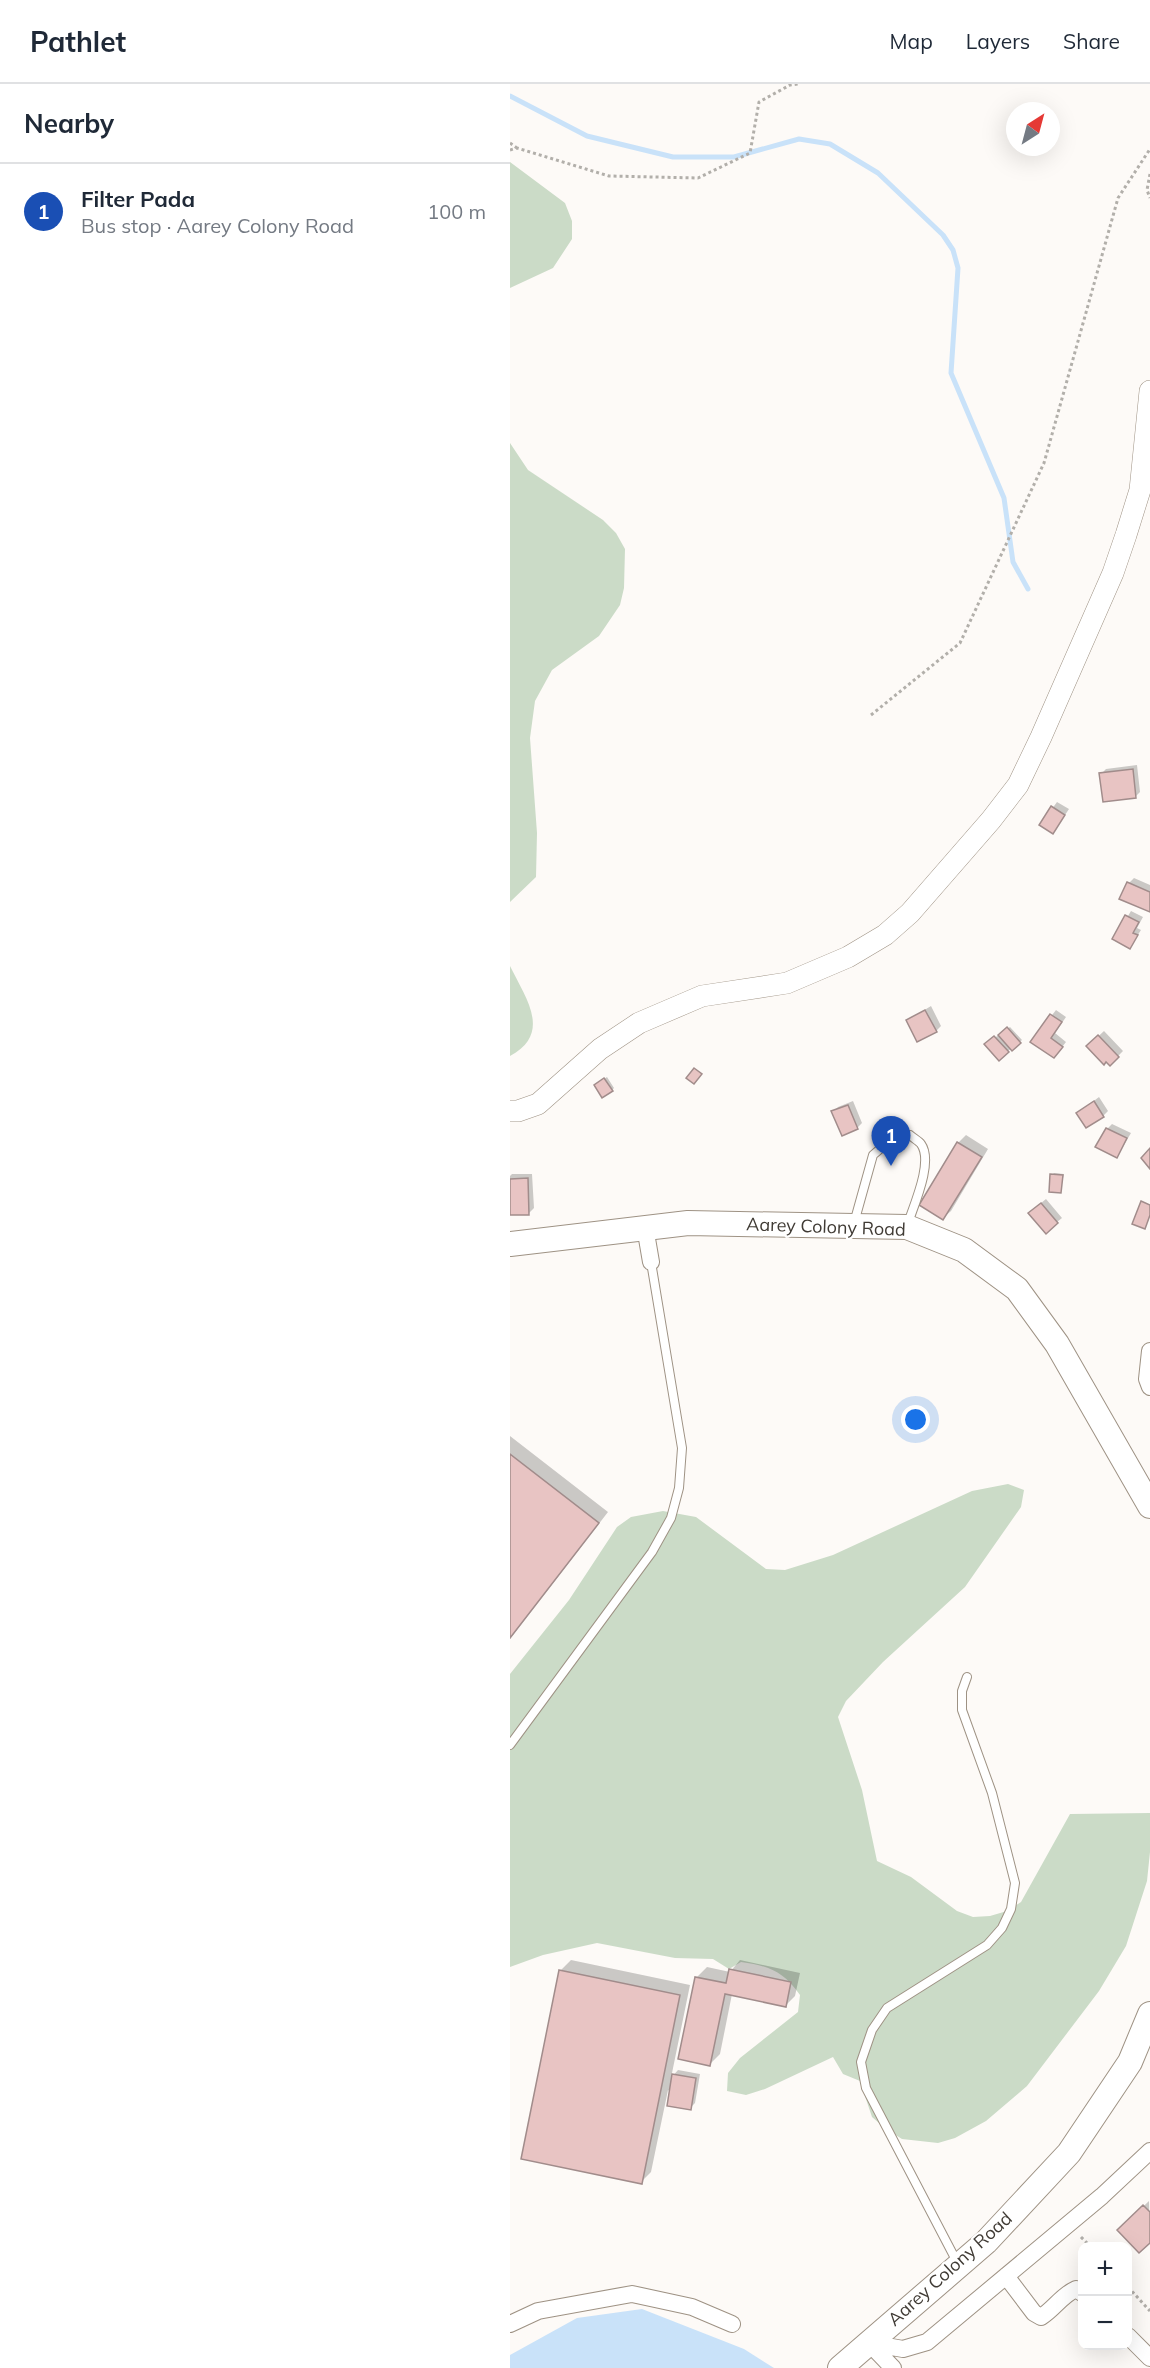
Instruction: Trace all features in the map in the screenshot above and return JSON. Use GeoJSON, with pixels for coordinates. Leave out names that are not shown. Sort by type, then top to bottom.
{"type":"FeatureCollection","features":[{"type":"Feature","properties":{"kind":"main road","name":"Aarey Colony Road"},"geometry":{"type":"LineString","coordinates":[[510,1244],[688,1223],[907,1227],[964,1250],[1017,1290],[1057,1344],[1150,1506]]}},
{"type":"Feature","properties":{"kind":"main road","name":"Aarey Colony Road"},"geometry":{"type":"LineString","coordinates":[[840,2368],[986,2242],[1069,2152],[1130,2062],[1150,2014]]}},
{"type":"Feature","properties":{"kind":"street"},"geometry":{"type":"LineString","coordinates":[[510,1111],[518,1111],[538,1104],[600,1049],[639,1023],[702,996],[787,982],[848,957],[885,935],[917,904],[991,820],[1018,785],[1041,737],[1113,573],[1126,536],[1140,490],[1150,391]]}},
{"type":"Feature","properties":{"kind":"street"},"geometry":{"type":"LineString","coordinates":[[645,1227],[651,1262]]}},
{"type":"Feature","properties":{"kind":"street"},"geometry":{"type":"LineString","coordinates":[[1150,1351],[1148,1379],[1150,1387]]}},
{"type":"Feature","properties":{"kind":"street"},"geometry":{"type":"LineString","coordinates":[[869,2343],[903,2349],[927,2342],[1102,2196],[1150,2151]]}},
{"type":"Feature","properties":{"kind":"street"},"geometry":{"type":"LineString","coordinates":[[1006,2276],[1034,2313],[1041,2317],[1050,2312],[1068,2293],[1078,2290]]}},
{"type":"Feature","properties":{"kind":"street"},"geometry":{"type":"LineString","coordinates":[[510,2324],[538,2311],[633,2294],[692,2307],[732,2324]]}},
{"type":"Feature","properties":{"kind":"street"},"geometry":{"type":"LineString","coordinates":[[1132,2340],[1150,2358]]}},
{"type":"Feature","properties":{"kind":"street"},"geometry":{"type":"LineString","coordinates":[[869,2343],[893,2368]]}},
{"type":"Feature","properties":{"kind":"lane"},"geometry":{"type":"LineString","coordinates":[[853,1226],[873,1155],[883,1144],[894,1137],[910,1135],[921,1144],[926,1159],[907,1227]]}},
{"type":"Feature","properties":{"kind":"lane"},"geometry":{"type":"LineString","coordinates":[[510,1745],[652,1552],[671,1518],[679,1488],[682,1449],[651,1262]]}},
{"type":"Feature","properties":{"kind":"lane"},"geometry":{"type":"LineString","coordinates":[[959,2265],[866,2088],[861,2062],[872,2030],[887,2008],[987,1945],[1002,1928],[1011,1909],[1015,1883],[992,1793],[962,1710],[962,1691],[967,1677]]}},
{"type":"Feature","properties":{"kind":"path"},"geometry":{"type":"LineString","coordinates":[[510,143],[517,148],[609,176],[698,178],[750,153],[759,102],[790,85],[798,84]]}},
{"type":"Feature","properties":{"kind":"path"},"geometry":{"type":"LineString","coordinates":[[510,150],[517,148]]}},
{"type":"Feature","properties":{"kind":"path"},"geometry":{"type":"LineString","coordinates":[[871,715],[960,643],[1044,463],[1118,198],[1150,149]]}},
{"type":"Feature","properties":{"kind":"path"},"geometry":{"type":"LineString","coordinates":[[1150,174],[1147,190],[1150,198]]}},
{"type":"Feature","properties":{"kind":"path"},"geometry":{"type":"LineString","coordinates":[[1132,2291],[1150,2311]]}},
{"type":"Feature","properties":{"kind":"green space"},"geometry":{"type":"Polygon","coordinates":[[[510,162],[565,203],[572,221],[572,239],[553,268],[510,288],[510,162]]]}},
{"type":"Feature","properties":{"kind":"green space"},"geometry":{"type":"Polygon","coordinates":[[[510,443],[528,470],[603,520],[616,533],[625,549],[624,588],[620,605],[599,636],[552,670],[535,701],[530,738],[537,833],[536,877],[510,902],[510,443]]]}},
{"type":"Feature","properties":{"kind":"green space"},"geometry":{"type":"Polygon","coordinates":[[[510,966],[528,1002],[533,1026],[530,1037],[523,1047],[510,1056],[510,966]]]}},
{"type":"Feature","properties":{"kind":"green space"},"geometry":{"type":"Polygon","coordinates":[[[1008,1484],[1024,1490],[1021,1507],[965,1587],[883,1662],[846,1701],[838,1717],[862,1790],[877,1861],[911,1877],[957,1911],[973,1917],[990,1916],[1007,1911],[1021,1902],[1070,1814],[1150,1813],[1147,1881],[1126,1946],[1099,1991],[1027,2086],[986,2121],[955,2138],[938,2143],[902,2139],[872,2117],[860,2081],[843,2074],[833,2057],[765,2089],[746,2095],[727,2091],[728,2073],[740,2058],[798,2012],[800,1995],[788,1980],[775,1971],[760,1965],[741,1962],[729,1969],[713,1959],[675,1958],[597,1943],[543,1955],[510,1967],[510,1674],[569,1600],[617,1527],[631,1517],[663,1511],[696,1517],[766,1569],[785,1570],[833,1555],[972,1491],[1008,1484]]]}},
{"type":"Feature","properties":{"kind":"water"},"geometry":{"type":"Polygon","coordinates":[[[642,2309],[744,2349],[774,2368],[510,2368],[510,2355],[577,2318],[642,2309]]]}},
{"type":"Feature","properties":{"kind":"building"},"geometry":{"type":"Polygon","coordinates":[[[1133,769],[1136,798],[1103,802],[1099,773],[1133,769]]]}},
{"type":"Feature","properties":{"kind":"building"},"geometry":{"type":"Polygon","coordinates":[[[1051,806],[1065,815],[1053,834],[1039,825],[1051,806]]]}},
{"type":"Feature","properties":{"kind":"building"},"geometry":{"type":"Polygon","coordinates":[[[1127,882],[1150,892],[1150,912],[1119,899],[1127,882]]]}},
{"type":"Feature","properties":{"kind":"building"},"geometry":{"type":"Polygon","coordinates":[[[1125,915],[1139,922],[1133,933],[1138,935],[1130,949],[1112,939],[1125,915]]]}},
{"type":"Feature","properties":{"kind":"building"},"geometry":{"type":"Polygon","coordinates":[[[925,1010],[937,1032],[917,1042],[906,1020],[925,1010]]]}},
{"type":"Feature","properties":{"kind":"building"},"geometry":{"type":"Polygon","coordinates":[[[1050,1014],[1062,1022],[1051,1038],[1063,1047],[1054,1058],[1030,1042],[1050,1014]]]}},
{"type":"Feature","properties":{"kind":"building"},"geometry":{"type":"Polygon","coordinates":[[[1007,1027],[1021,1043],[1012,1051],[998,1035],[1007,1027]]]}},
{"type":"Feature","properties":{"kind":"building"},"geometry":{"type":"Polygon","coordinates":[[[1098,1035],[1119,1057],[1110,1066],[1106,1062],[1104,1065],[1086,1046],[1098,1035]]]}},
{"type":"Feature","properties":{"kind":"building"},"geometry":{"type":"Polygon","coordinates":[[[994,1036],[1009,1052],[999,1061],[984,1044],[994,1036]]]}},
{"type":"Feature","properties":{"kind":"building"},"geometry":{"type":"Polygon","coordinates":[[[694,1068],[702,1074],[694,1084],[686,1078],[694,1068]]]}},
{"type":"Feature","properties":{"kind":"building"},"geometry":{"type":"Polygon","coordinates":[[[604,1078],[613,1091],[602,1098],[594,1085],[604,1078]]]}},
{"type":"Feature","properties":{"kind":"building"},"geometry":{"type":"Polygon","coordinates":[[[1094,1101],[1104,1117],[1086,1128],[1076,1113],[1094,1101]]]}},
{"type":"Feature","properties":{"kind":"building"},"geometry":{"type":"Polygon","coordinates":[[[848,1105],[858,1129],[842,1136],[831,1111],[848,1105]]]}},
{"type":"Feature","properties":{"kind":"building"},"geometry":{"type":"Polygon","coordinates":[[[1106,1128],[1127,1138],[1117,1158],[1095,1147],[1106,1128]]]}},
{"type":"Feature","properties":{"kind":"building"},"geometry":{"type":"Polygon","coordinates":[[[957,1142],[982,1157],[943,1220],[919,1205],[957,1142]]]}},
{"type":"Feature","properties":{"kind":"building"},"geometry":{"type":"Polygon","coordinates":[[[1150,1148],[1150,1169],[1141,1158],[1150,1148]]]}},
{"type":"Feature","properties":{"kind":"building"},"geometry":{"type":"Polygon","coordinates":[[[1050,1174],[1063,1175],[1061,1193],[1049,1192],[1050,1174]]]}},
{"type":"Feature","properties":{"kind":"building"},"geometry":{"type":"Polygon","coordinates":[[[528,1178],[529,1215],[510,1215],[510,1179],[528,1178]]]}},
{"type":"Feature","properties":{"kind":"building"},"geometry":{"type":"Polygon","coordinates":[[[1141,1201],[1150,1205],[1150,1215],[1145,1229],[1132,1224],[1141,1201]]]}},
{"type":"Feature","properties":{"kind":"building"},"geometry":{"type":"Polygon","coordinates":[[[1041,1203],[1058,1223],[1046,1234],[1028,1213],[1041,1203]]]}},
{"type":"Feature","properties":{"kind":"building"},"geometry":{"type":"Polygon","coordinates":[[[510,1454],[599,1523],[510,1638],[510,1454]]]}},
{"type":"Feature","properties":{"kind":"building"},"geometry":{"type":"Polygon","coordinates":[[[729,1969],[791,1982],[786,2007],[725,1994],[710,2066],[678,2059],[695,1977],[726,1983],[729,1969]]]}},
{"type":"Feature","properties":{"kind":"building"},"geometry":{"type":"Polygon","coordinates":[[[559,1970],[680,1995],[642,2184],[521,2159],[559,1970]]]}},
{"type":"Feature","properties":{"kind":"building"},"geometry":{"type":"Polygon","coordinates":[[[672,2074],[696,2078],[691,2110],[667,2106],[672,2074]]]}},
{"type":"Feature","properties":{"kind":"building"},"geometry":{"type":"Polygon","coordinates":[[[1143,2205],[1150,2212],[1150,2243],[1139,2253],[1132,2246],[1132,2242],[1128,2242],[1117,2230],[1143,2205]]]}},
{"type":"Feature","properties":{"kind":"waterway"},"geometry":{"type":"LineString","coordinates":[[510,96],[587,136],[673,157],[734,157],[799,139],[830,144],[878,173],[943,235],[953,250],[958,268],[951,373],[1004,498],[1013,562],[1028,589]]}},
{"type":"Feature","properties":{"kind":"place","name":"Filter Pada"},"geometry":{"type":"Point","coordinates":[891,1166]}}]}
